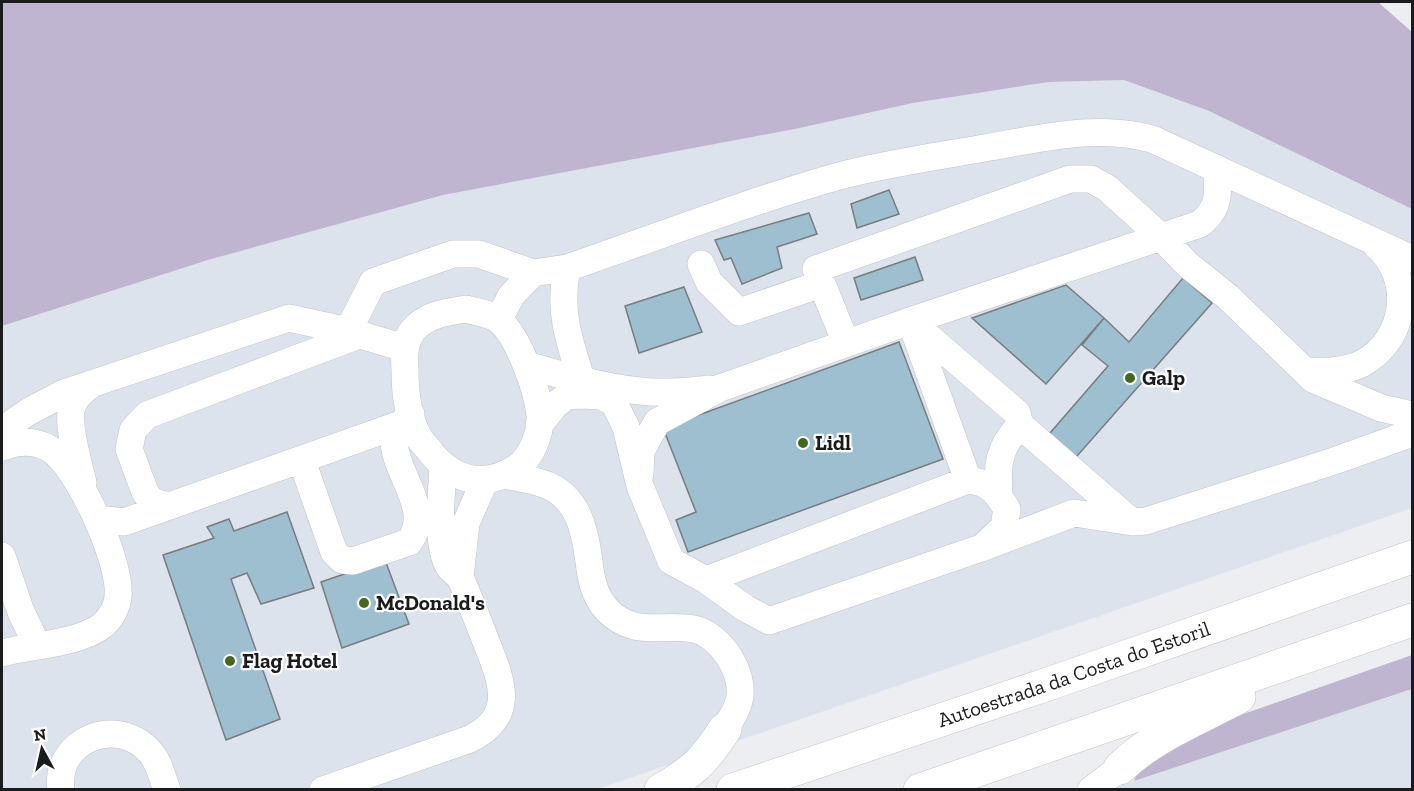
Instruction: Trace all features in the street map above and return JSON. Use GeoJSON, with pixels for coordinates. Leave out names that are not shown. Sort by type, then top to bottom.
{"type":"FeatureCollection","features":[{"type":"Feature","properties":{"kind":"highway","name":"Autoestrada da Costa do Estoril"},"geometry":{"type":"LineString","coordinates":[[733,789],[1054,682],[1413,557]]}},
{"type":"Feature","properties":{"kind":"highway"},"geometry":{"type":"LineString","coordinates":[[920,789],[1413,620]]}},
{"type":"Feature","properties":{"kind":"highway"},"geometry":{"type":"LineString","coordinates":[[1118,779],[1138,753],[1178,728],[1339,645]]}},
{"type":"Feature","properties":{"kind":"highway"},"geometry":{"type":"LineString","coordinates":[[661,789],[686,775],[708,756],[725,729]]}},
{"type":"Feature","properties":{"kind":"lane"},"geometry":{"type":"LineString","coordinates":[[359,335],[373,282],[453,254],[478,254],[532,273],[567,268],[839,176],[1071,134],[1110,131],[1140,136],[1216,168],[1413,259]]}},
{"type":"Feature","properties":{"kind":"lane"},"geometry":{"type":"LineString","coordinates":[[640,486],[641,451],[657,422],[720,388],[910,321],[1200,224],[1210,216],[1216,204],[1219,188],[1216,168]]}},
{"type":"Feature","properties":{"kind":"lane"},"geometry":{"type":"LineString","coordinates":[[846,344],[816,269],[1070,179],[1082,178],[1098,182],[1121,200],[1188,265],[1228,297],[1313,379],[1381,408],[1413,415]]}},
{"type":"Feature","properties":{"kind":"lane"},"geometry":{"type":"LineString","coordinates":[[1305,371],[1343,370],[1360,364],[1376,354],[1397,329],[1408,290],[1394,263],[1373,242]]}},
{"type":"Feature","properties":{"kind":"lane"},"geometry":{"type":"LineString","coordinates":[[700,264],[709,282],[739,312],[821,284]]}},
{"type":"Feature","properties":{"kind":"lane"},"geometry":{"type":"LineString","coordinates":[[567,268],[562,309],[569,343],[582,381]]}},
{"type":"Feature","properties":{"kind":"lane"},"geometry":{"type":"LineString","coordinates":[[499,320],[511,296],[532,273]]}},
{"type":"Feature","properties":{"kind":"lane"},"geometry":{"type":"LineString","coordinates":[[302,460],[334,552],[342,560],[353,561],[409,542],[419,522],[394,452],[392,437],[403,420],[404,348],[414,328],[438,313],[466,309],[499,320],[527,365],[540,417],[539,425],[536,441],[524,464],[495,478],[466,523],[460,578]]}},
{"type":"Feature","properties":{"kind":"lane"},"geometry":{"type":"LineString","coordinates":[[2,434],[12,423],[44,402],[292,318],[404,348]]}},
{"type":"Feature","properties":{"kind":"lane"},"geometry":{"type":"LineString","coordinates":[[910,321],[1017,413],[1020,425],[1132,522]]}},
{"type":"Feature","properties":{"kind":"lane"},"geometry":{"type":"LineString","coordinates":[[910,321],[968,480]]}},
{"type":"Feature","properties":{"kind":"lane"},"geometry":{"type":"LineString","coordinates":[[170,506],[152,502],[145,492],[129,449],[133,430],[147,415],[359,335]]}},
{"type":"Feature","properties":{"kind":"lane"},"geometry":{"type":"LineString","coordinates":[[527,365],[582,381],[635,390],[680,392],[720,388]]}},
{"type":"Feature","properties":{"kind":"lane"},"geometry":{"type":"LineString","coordinates":[[84,493],[71,417],[72,406],[80,393],[93,384]]}},
{"type":"Feature","properties":{"kind":"lane"},"geometry":{"type":"LineString","coordinates":[[635,390],[651,413],[648,437]]}},
{"type":"Feature","properties":{"kind":"lane"},"geometry":{"type":"LineString","coordinates":[[539,425],[555,405],[567,396],[580,394],[602,396],[614,404],[626,427],[640,486],[671,561],[706,580],[745,608],[769,621],[981,548],[1074,513],[1132,522],[1146,521],[1334,461],[1413,433]]}},
{"type":"Feature","properties":{"kind":"lane"},"geometry":{"type":"LineString","coordinates":[[98,519],[124,522],[302,460],[403,420]]}},
{"type":"Feature","properties":{"kind":"lane"},"geometry":{"type":"LineString","coordinates":[[403,420],[443,466],[457,476],[543,483],[560,494],[579,516],[585,533],[592,582],[596,594],[614,617],[639,628],[695,629],[720,644],[732,661],[738,678],[740,699],[725,729]]}},
{"type":"Feature","properties":{"kind":"lane"},"geometry":{"type":"LineString","coordinates":[[999,495],[998,465],[1010,436],[1020,425]]}},
{"type":"Feature","properties":{"kind":"lane"},"geometry":{"type":"LineString","coordinates":[[2,447],[28,442],[38,444],[52,450],[69,468],[98,519],[118,586],[113,612],[102,625],[93,631],[2,653]]}},
{"type":"Feature","properties":{"kind":"lane"},"geometry":{"type":"LineString","coordinates":[[323,789],[470,740],[486,731],[495,720],[501,706],[502,685],[460,578],[449,567],[442,546],[440,514],[443,466]]}},
{"type":"Feature","properties":{"kind":"lane"},"geometry":{"type":"LineString","coordinates":[[706,580],[968,480],[990,486],[999,495],[1006,509],[1004,527],[981,548]]}},
{"type":"Feature","properties":{"kind":"lane"},"geometry":{"type":"LineString","coordinates":[[2,556],[21,612],[37,645]]}},
{"type":"Feature","properties":{"kind":"lane"},"geometry":{"type":"LineString","coordinates":[[62,789],[62,771],[69,753],[87,739],[112,734],[137,742],[150,751],[167,789]]}},
{"type":"Feature","properties":{"kind":"lane"},"geometry":{"type":"LineString","coordinates":[[1091,789],[1118,779]]}},
{"type":"Feature","properties":{"kind":"shaded area"},"geometry":{"type":"Polygon","coordinates":[[[2,2],[1378,2],[1412,32],[1412,209],[1209,111],[1124,80],[1049,82],[913,103],[795,129],[443,195],[208,260],[2,326],[2,2]]]}},
{"type":"Feature","properties":{"kind":"shaded area"},"geometry":{"type":"Polygon","coordinates":[[[1124,80],[1209,111],[1412,209],[1412,508],[598,789],[2,789],[2,326],[208,260],[443,195],[795,129],[913,103],[1049,82],[1124,80]]]}},
{"type":"Feature","properties":{"kind":"shaded area"},"geometry":{"type":"Polygon","coordinates":[[[1412,655],[1412,689],[1134,781],[1140,766],[1206,727],[1412,655]]]}},
{"type":"Feature","properties":{"kind":"shaded area"},"geometry":{"type":"Polygon","coordinates":[[[1412,689],[1412,789],[1108,790],[1134,781],[1412,689]]]}},
{"type":"Feature","properties":{"kind":"building"},"geometry":{"type":"Polygon","coordinates":[[[889,190],[899,214],[857,228],[851,204],[889,190]]]}},
{"type":"Feature","properties":{"kind":"building"},"geometry":{"type":"Polygon","coordinates":[[[809,213],[817,234],[777,247],[782,268],[742,284],[731,258],[724,260],[715,240],[809,213]]]}},
{"type":"Feature","properties":{"kind":"building"},"geometry":{"type":"Polygon","coordinates":[[[915,257],[923,280],[861,300],[854,278],[915,257]]]}},
{"type":"Feature","properties":{"kind":"building"},"geometry":{"type":"Polygon","coordinates":[[[1183,278],[1212,303],[1070,464],[1044,440],[1108,366],[1082,345],[1104,318],[1129,342],[1183,278]]]}},
{"type":"Feature","properties":{"kind":"building"},"geometry":{"type":"Polygon","coordinates":[[[1066,285],[1104,318],[1046,384],[972,318],[1066,285]]]}},
{"type":"Feature","properties":{"kind":"building"},"geometry":{"type":"Polygon","coordinates":[[[684,287],[702,332],[639,353],[625,306],[684,287]]]}},
{"type":"Feature","properties":{"kind":"building","name":"Lidl"},"geometry":{"type":"Polygon","coordinates":[[[899,342],[943,459],[688,552],[676,520],[696,512],[663,428],[899,342]]]}},
{"type":"Feature","properties":{"kind":"building","name":"Flag Hotel"},"geometry":{"type":"Polygon","coordinates":[[[287,512],[314,588],[261,604],[247,573],[231,579],[280,719],[226,740],[163,555],[214,538],[207,527],[229,519],[234,531],[287,512]]]}},
{"type":"Feature","properties":{"kind":"building","name":"McDonald's"},"geometry":{"type":"Polygon","coordinates":[[[385,560],[409,624],[342,648],[321,582],[385,560]]]}},
{"type":"Feature","properties":{"kind":"place","name":"Galp"},"geometry":{"type":"Point","coordinates":[1130,378]}},
{"type":"Feature","properties":{"kind":"place","name":"Lidl"},"geometry":{"type":"Point","coordinates":[803,443]}},
{"type":"Feature","properties":{"kind":"place","name":"McDonald's"},"geometry":{"type":"Point","coordinates":[364,603]}},
{"type":"Feature","properties":{"kind":"place","name":"Flag Hotel"},"geometry":{"type":"Point","coordinates":[230,661]}}]}
